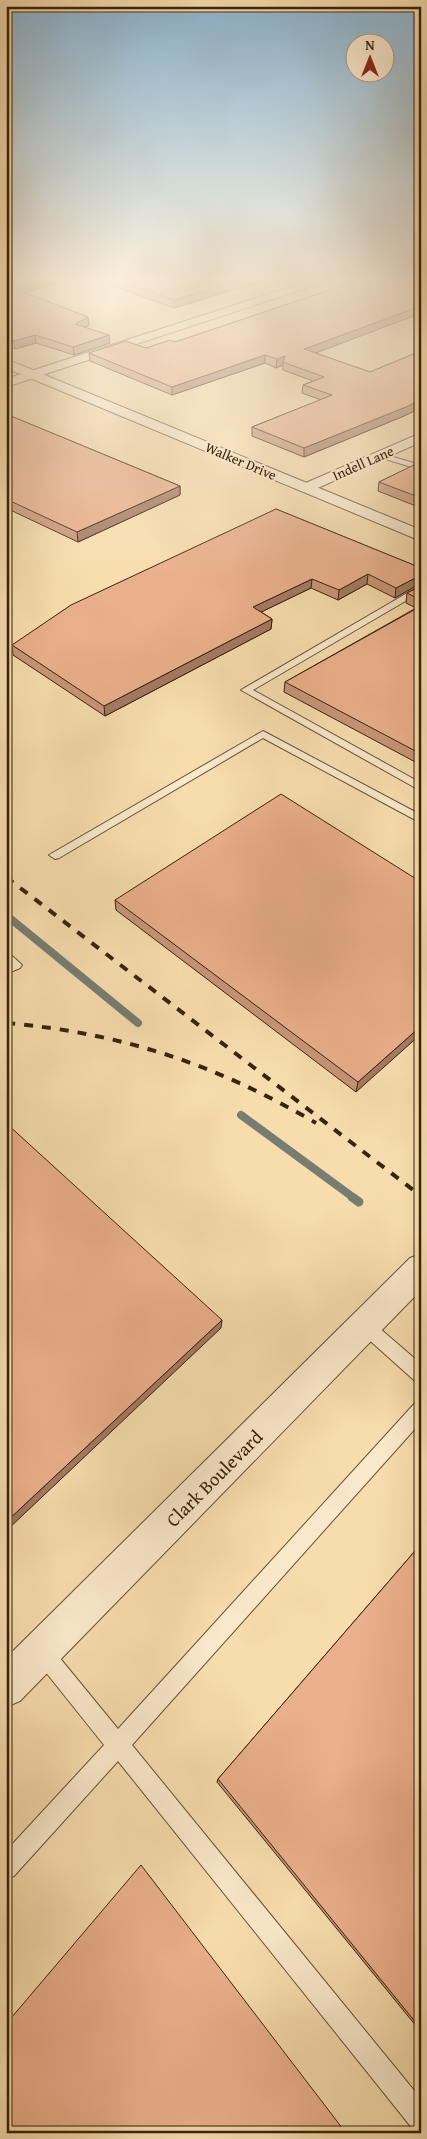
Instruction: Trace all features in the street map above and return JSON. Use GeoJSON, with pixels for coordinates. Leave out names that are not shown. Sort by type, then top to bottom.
{"type":"FeatureCollection","features":[{"type":"Feature","properties":{"kind":"street","name":"Walker Drive"},"geometry":{"type":"LineString","coordinates":[[52,382],[421,536]]}},
{"type":"Feature","properties":{"kind":"street","name":"Indell Lane"},"geometry":{"type":"LineString","coordinates":[[306,488],[421,438]]}},
{"type":"Feature","properties":{"kind":"street","name":"Clark Boulevard"},"geometry":{"type":"LineString","coordinates":[[6,1687],[421,1268]]}},
{"type":"Feature","properties":{"kind":"lane"},"geometry":{"type":"LineString","coordinates":[[382,455],[421,468]]}},
{"type":"Feature","properties":{"kind":"lane"},"geometry":{"type":"LineString","coordinates":[[421,588],[246,690],[421,788]]}},
{"type":"Feature","properties":{"kind":"lane"},"geometry":{"type":"LineString","coordinates":[[54,855],[263,734],[421,820]]}},
{"type":"Feature","properties":{"kind":"lane"},"geometry":{"type":"LineString","coordinates":[[6,957],[16,965],[6,970]]}},
{"type":"Feature","properties":{"kind":"lane"},"geometry":{"type":"LineString","coordinates":[[364,1325],[421,1375]]}},
{"type":"Feature","properties":{"kind":"lane"},"geometry":{"type":"LineString","coordinates":[[6,1868],[421,1408]]}},
{"type":"Feature","properties":{"kind":"lane"},"geometry":{"type":"LineString","coordinates":[[42,1651],[421,2119]]}},
{"type":"Feature","properties":{"kind":"building"},"geometry":{"type":"Polygon","coordinates":[[[159,382],[187,382],[172,387],[159,382]]]}},
{"type":"Feature","properties":{"kind":"building"},"geometry":{"type":"Polygon","coordinates":[[[311,382],[421,382],[421,400],[304,448],[252,427],[332,395],[303,385],[311,382]]]}},
{"type":"Feature","properties":{"kind":"building"},"geometry":{"type":"Polygon","coordinates":[[[6,414],[180,486],[77,532],[6,499],[6,414]]]}},
{"type":"Feature","properties":{"kind":"building"},"geometry":{"type":"Polygon","coordinates":[[[420,462],[421,498],[379,482],[420,462]]]}},
{"type":"Feature","properties":{"kind":"building"},"geometry":{"type":"Polygon","coordinates":[[[276,509],[421,568],[421,575],[396,588],[368,574],[339,590],[312,579],[253,607],[272,619],[104,706],[12,645],[71,605],[276,509]]]}},
{"type":"Feature","properties":{"kind":"building"},"geometry":{"type":"Polygon","coordinates":[[[421,586],[421,600],[407,593],[421,586]]]}},
{"type":"Feature","properties":{"kind":"building"},"geometry":{"type":"Polygon","coordinates":[[[421,606],[421,754],[285,682],[421,606]]]}},
{"type":"Feature","properties":{"kind":"building"},"geometry":{"type":"Polygon","coordinates":[[[281,794],[421,882],[421,1026],[358,1082],[115,900],[281,794]]]}},
{"type":"Feature","properties":{"kind":"building"},"geometry":{"type":"Polygon","coordinates":[[[6,1123],[222,1320],[6,1522],[6,1123]]]}},
{"type":"Feature","properties":{"kind":"building"},"geometry":{"type":"Polygon","coordinates":[[[421,1544],[421,2029],[218,1779],[421,1544]]]}},
{"type":"Feature","properties":{"kind":"building"},"geometry":{"type":"Polygon","coordinates":[[[141,1865],[346,2133],[6,2133],[6,2024],[141,1865]]]}},
{"type":"Feature","properties":{"kind":"waterway"},"geometry":{"type":"LineString","coordinates":[[6,915],[138,1023]]}},
{"type":"Feature","properties":{"kind":"waterway"},"geometry":{"type":"LineString","coordinates":[[241,1115],[354,1198]]}},
{"type":"Feature","properties":{"kind":"waterway"},"geometry":{"type":"LineString","coordinates":[[352,1197],[359,1202]]}},
{"type":"Feature","properties":{"kind":"railway"},"geometry":{"type":"LineString","coordinates":[[6,877],[421,1196]]}},
{"type":"Feature","properties":{"kind":"railway"},"geometry":{"type":"LineString","coordinates":[[6,1023],[89,1035],[128,1043],[167,1055],[241,1084],[316,1123]]}}]}
